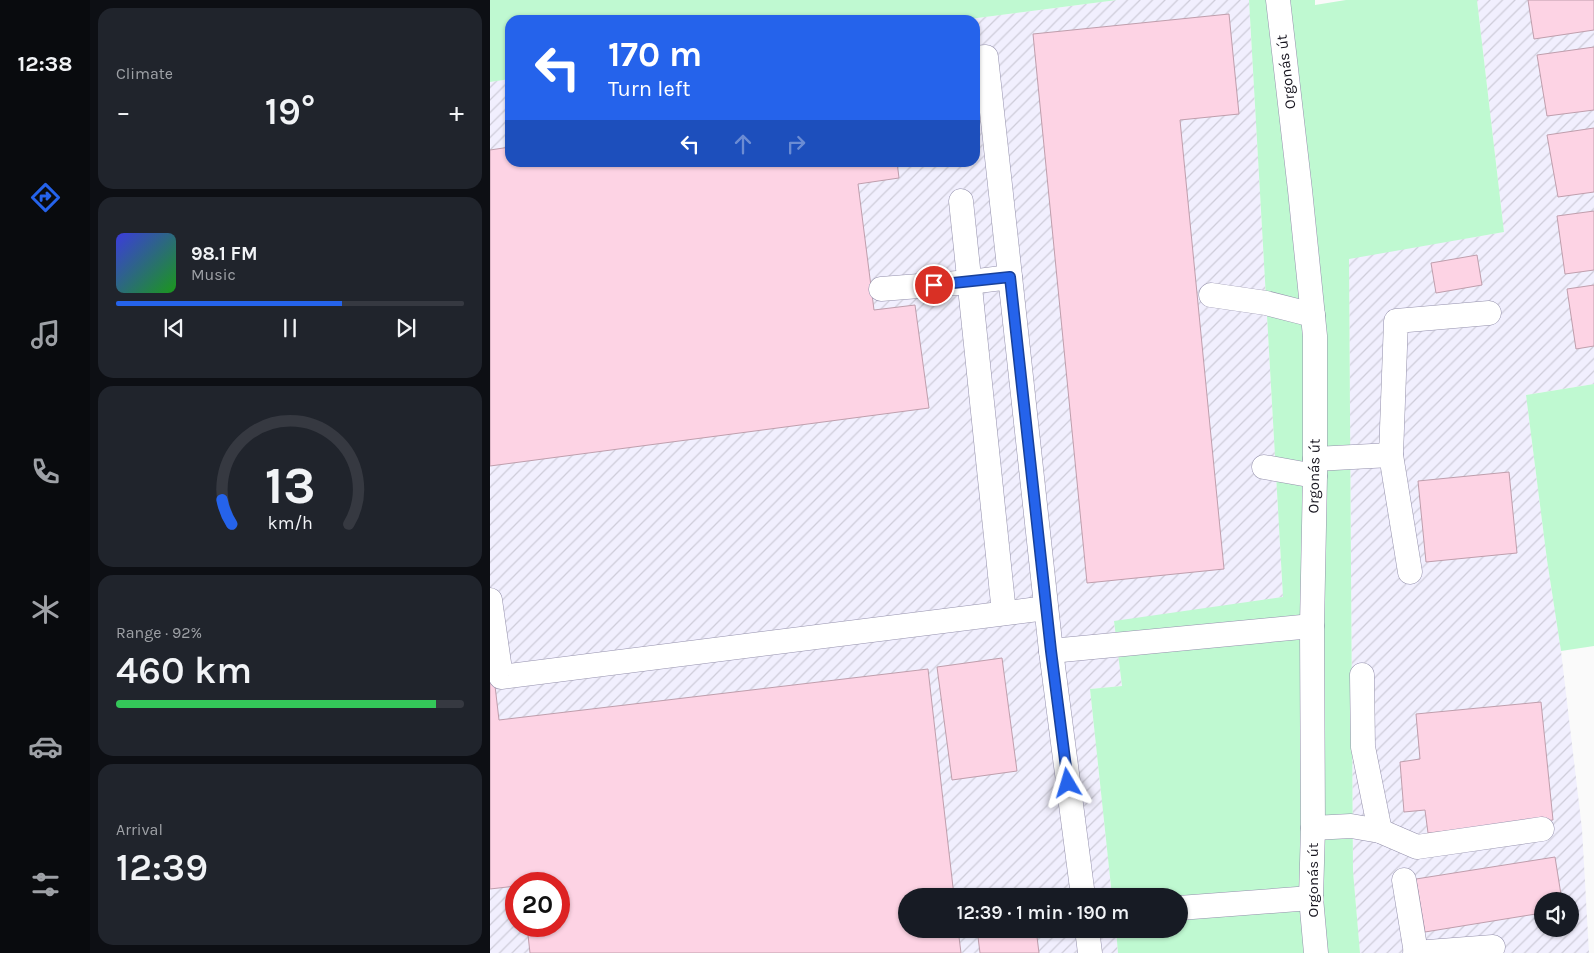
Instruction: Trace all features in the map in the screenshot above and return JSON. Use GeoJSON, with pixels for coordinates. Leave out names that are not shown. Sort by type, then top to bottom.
{"type":"FeatureCollection","features":[{"type":"Feature","properties":{"kind":"street","name":"Orgonás út"},"geometry":{"type":"LineString","coordinates":[[1278,0],[1315,336],[1312,626],[1313,828],[1311,898],[1316,953]]}},
{"type":"Feature","properties":{"kind":"street"},"geometry":{"type":"LineString","coordinates":[[980,58],[986,57],[1046,608],[1082,888]]}},
{"type":"Feature","properties":{"kind":"street"},"geometry":{"type":"LineString","coordinates":[[961,202],[1004,613]]}},
{"type":"Feature","properties":{"kind":"street"},"geometry":{"type":"LineString","coordinates":[[881,289],[1010,277]]}},
{"type":"Feature","properties":{"kind":"street"},"geometry":{"type":"LineString","coordinates":[[1211,295],[1266,302],[1313,316]]}},
{"type":"Feature","properties":{"kind":"street"},"geometry":{"type":"LineString","coordinates":[[1410,572],[1391,455],[1396,321],[1489,313]]}},
{"type":"Feature","properties":{"kind":"street"},"geometry":{"type":"LineString","coordinates":[[1264,467],[1315,467],[1391,455]]}},
{"type":"Feature","properties":{"kind":"street"},"geometry":{"type":"LineString","coordinates":[[490,600],[501,676],[1046,608]]}},
{"type":"Feature","properties":{"kind":"street"},"geometry":{"type":"LineString","coordinates":[[1051,651],[1312,626]]}},
{"type":"Feature","properties":{"kind":"street"},"geometry":{"type":"LineString","coordinates":[[1362,676],[1363,747],[1380,831]]}},
{"type":"Feature","properties":{"kind":"street"},"geometry":{"type":"LineString","coordinates":[[1313,828],[1351,826],[1380,831],[1417,847],[1542,829]]}},
{"type":"Feature","properties":{"kind":"street"},"geometry":{"type":"LineString","coordinates":[[1404,880],[1416,953],[1493,947]]}},
{"type":"Feature","properties":{"kind":"street"},"geometry":{"type":"LineString","coordinates":[[1188,907],[1311,898]]}},
{"type":"Feature","properties":{"kind":"street"},"geometry":{"type":"LineString","coordinates":[[1088,938],[1090,953]]}},
{"type":"Feature","properties":{"kind":"shaded area"},"geometry":{"type":"Polygon","coordinates":[[[1117,0],[1249,0],[1283,597],[1114,622],[1122,686],[1090,689],[1111,888],[898,888],[898,938],[1117,938],[1118,953],[490,953],[490,82],[505,80],[505,167],[980,167],[980,18],[1117,0]]]}},
{"type":"Feature","properties":{"kind":"shaded area"},"geometry":{"type":"Polygon","coordinates":[[[1477,0],[1594,0],[1594,384],[1526,395],[1547,560],[1561,651],[1582,829],[1589,953],[1360,953],[1353,871],[1349,258],[1504,232],[1477,0]]]}},
{"type":"Feature","properties":{"kind":"green space"},"geometry":{"type":"Polygon","coordinates":[[[490,0],[1117,0],[980,18],[980,15],[505,15],[505,80],[490,82],[490,0]]]}},
{"type":"Feature","properties":{"kind":"green space"},"geometry":{"type":"Polygon","coordinates":[[[1249,0],[1315,0],[1315,5],[1346,0],[1477,0],[1504,232],[1349,259],[1353,871],[1360,953],[1118,953],[1117,938],[1188,938],[1188,888],[1111,888],[1090,689],[1122,686],[1114,621],[1283,597],[1249,0]]]}},
{"type":"Feature","properties":{"kind":"green space"},"geometry":{"type":"Polygon","coordinates":[[[1594,384],[1594,646],[1561,651],[1547,560],[1526,395],[1594,384]]]}},
{"type":"Feature","properties":{"kind":"building"},"geometry":{"type":"Polygon","coordinates":[[[1528,0],[1594,0],[1594,30],[1534,39],[1528,0]]]}},
{"type":"Feature","properties":{"kind":"building"},"geometry":{"type":"Polygon","coordinates":[[[1229,14],[1239,114],[1180,120],[1224,569],[1087,583],[1033,34],[1229,14]]]}},
{"type":"Feature","properties":{"kind":"building"},"geometry":{"type":"Polygon","coordinates":[[[1594,47],[1594,110],[1547,116],[1537,55],[1594,47]]]}},
{"type":"Feature","properties":{"kind":"building"},"geometry":{"type":"Polygon","coordinates":[[[1594,128],[1594,192],[1558,197],[1547,135],[1594,128]]]}},
{"type":"Feature","properties":{"kind":"building"},"geometry":{"type":"Polygon","coordinates":[[[505,148],[505,167],[898,167],[899,178],[858,184],[874,310],[915,305],[929,408],[490,466],[490,150],[505,148]]]}},
{"type":"Feature","properties":{"kind":"building"},"geometry":{"type":"Polygon","coordinates":[[[1594,211],[1594,270],[1565,274],[1557,216],[1594,211]]]}},
{"type":"Feature","properties":{"kind":"building"},"geometry":{"type":"Polygon","coordinates":[[[1477,255],[1482,285],[1436,293],[1431,263],[1477,255]]]}},
{"type":"Feature","properties":{"kind":"building"},"geometry":{"type":"Polygon","coordinates":[[[1594,285],[1594,346],[1576,349],[1567,289],[1594,285]]]}},
{"type":"Feature","properties":{"kind":"building"},"geometry":{"type":"Polygon","coordinates":[[[1509,472],[1517,553],[1426,562],[1418,481],[1509,472]]]}},
{"type":"Feature","properties":{"kind":"building"},"geometry":{"type":"Polygon","coordinates":[[[490,643],[499,720],[928,669],[953,888],[898,888],[898,938],[959,938],[961,953],[530,953],[528,937],[570,937],[570,872],[505,872],[505,887],[490,889],[490,643]]]}},
{"type":"Feature","properties":{"kind":"building"},"geometry":{"type":"Polygon","coordinates":[[[1002,658],[1017,771],[952,780],[937,667],[1002,658]]]}},
{"type":"Feature","properties":{"kind":"building"},"geometry":{"type":"Polygon","coordinates":[[[1541,702],[1553,820],[1428,833],[1425,810],[1404,812],[1400,762],[1420,759],[1416,714],[1541,702]]]}},
{"type":"Feature","properties":{"kind":"building"},"geometry":{"type":"Polygon","coordinates":[[[1555,857],[1561,892],[1534,892],[1534,914],[1425,932],[1416,879],[1555,857]]]}},
{"type":"Feature","properties":{"kind":"building"},"geometry":{"type":"Polygon","coordinates":[[[978,938],[1037,938],[1039,953],[980,953],[978,938]]]}},
{"type":"Feature","properties":{"kind":"route"},"geometry":{"type":"LineString","coordinates":[[934,285],[1010,277],[1051,651],[1068,783]]}}]}
